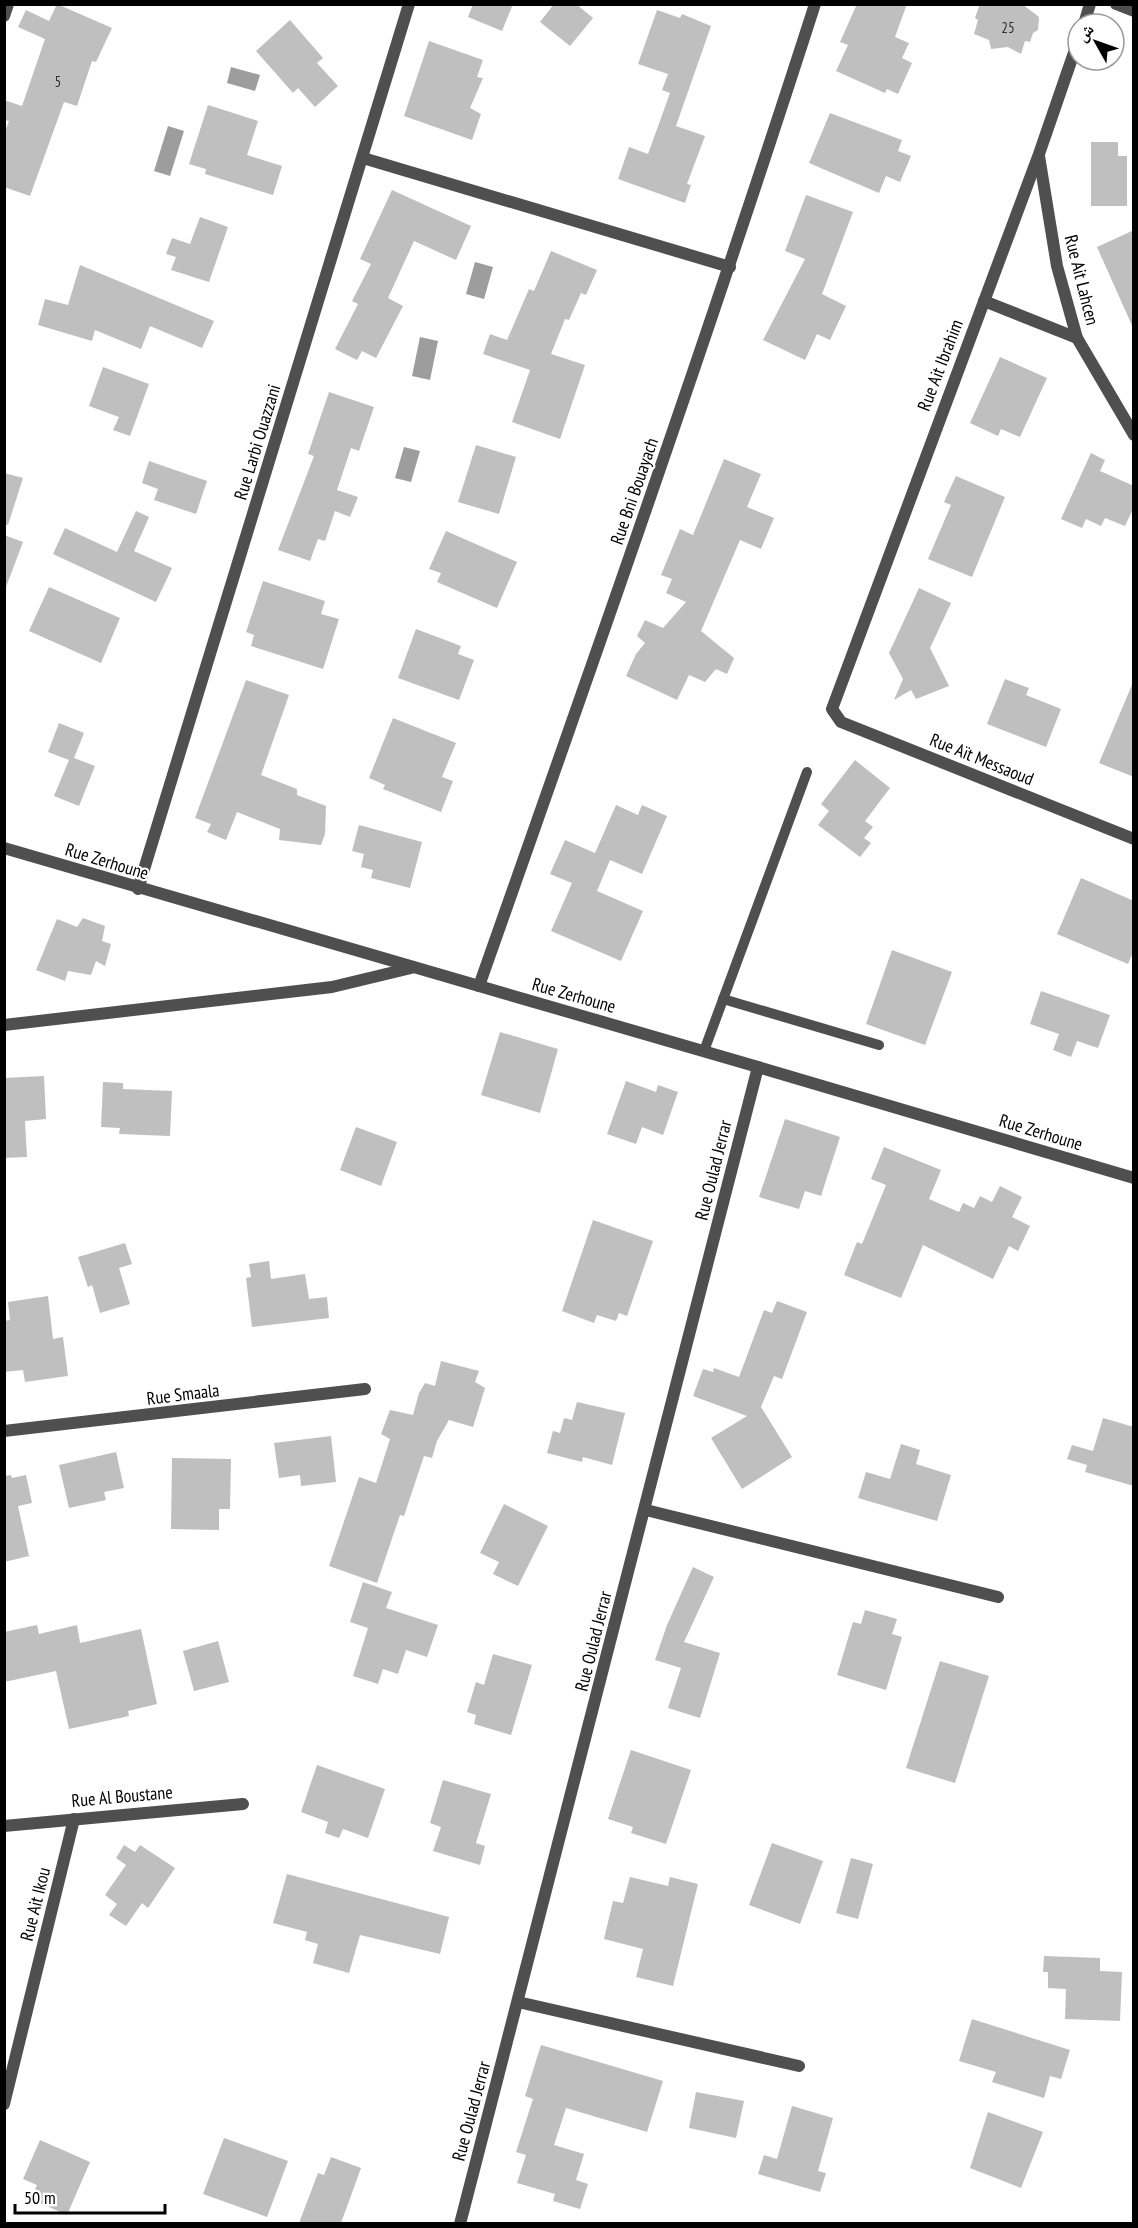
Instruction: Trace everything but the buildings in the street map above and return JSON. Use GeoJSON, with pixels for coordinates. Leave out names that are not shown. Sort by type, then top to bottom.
{"type":"FeatureCollection","features":[{"type":"Feature","properties":{"kind":"street"},"geometry":{"type":"LineString","coordinates":[[4,16],[8,4]]}},
{"type":"Feature","properties":{"kind":"street","name":"Rue Larbi Ouazzani"},"geometry":{"type":"LineString","coordinates":[[138,889],[410,4]]}},
{"type":"Feature","properties":{"kind":"street","name":"Rue Bni Bouayach"},"geometry":{"type":"LineString","coordinates":[[479,986],[730,267],[815,4]]}},
{"type":"Feature","properties":{"kind":"street"},"geometry":{"type":"LineString","coordinates":[[1116,4],[1134,11]]}},
{"type":"Feature","properties":{"kind":"street","name":"Rue Ait Ibrahim"},"geometry":{"type":"LineString","coordinates":[[834,700],[1039,154],[1067,72]]}},
{"type":"Feature","properties":{"kind":"street","name":"Rue Ait Lahcen"},"geometry":{"type":"LineString","coordinates":[[1039,154],[1057,266],[1077,338],[1134,435]]}},
{"type":"Feature","properties":{"kind":"street"},"geometry":{"type":"LineString","coordinates":[[363,158],[730,267]]}},
{"type":"Feature","properties":{"kind":"street"},"geometry":{"type":"LineString","coordinates":[[984,301],[1077,338]]}},
{"type":"Feature","properties":{"kind":"street","name":"Rue Aït Messaoud"},"geometry":{"type":"LineString","coordinates":[[834,700],[832,710],[841,722],[1134,839]]}},
{"type":"Feature","properties":{"kind":"street","name":"Rue Zerhoune"},"geometry":{"type":"LineString","coordinates":[[4,848],[411,968],[758,1066],[1134,1178]]}},
{"type":"Feature","properties":{"kind":"street"},"geometry":{"type":"LineString","coordinates":[[4,1025],[332,987],[411,968]]}},
{"type":"Feature","properties":{"kind":"street","name":"Rue Oulad Jerrar"},"geometry":{"type":"LineString","coordinates":[[460,2223],[646,1510],[758,1066]]}},
{"type":"Feature","properties":{"kind":"street","name":"Rue Smaala"},"geometry":{"type":"LineString","coordinates":[[4,1431],[365,1389]]}},
{"type":"Feature","properties":{"kind":"street"},"geometry":{"type":"LineString","coordinates":[[646,1510],[998,1597]]}},
{"type":"Feature","properties":{"kind":"street","name":"Rue Al Boustane"},"geometry":{"type":"LineString","coordinates":[[4,1826],[243,1804]]}},
{"type":"Feature","properties":{"kind":"street","name":"Rue Ait Ikou"},"geometry":{"type":"LineString","coordinates":[[4,2104],[74,1819]]}},
{"type":"Feature","properties":{"kind":"street"},"geometry":{"type":"LineString","coordinates":[[518,2002],[799,2066]]}},
{"type":"Feature","properties":{"kind":"lane"},"geometry":{"type":"LineString","coordinates":[[704,1051],[807,772]]}},
{"type":"Feature","properties":{"kind":"lane"},"geometry":{"type":"LineString","coordinates":[[723,999],[879,1045]]}},
{"type":"Feature","properties":{"kind":"shaded area"},"geometry":{"type":"Polygon","coordinates":[[[231,67],[260,75],[255,91],[227,83],[231,67]]]}},
{"type":"Feature","properties":{"kind":"shaded area"},"geometry":{"type":"Polygon","coordinates":[[[168,126],[184,131],[170,176],[154,171],[168,126]]]}},
{"type":"Feature","properties":{"kind":"shaded area"},"geometry":{"type":"Polygon","coordinates":[[[475,262],[493,267],[484,299],[466,294],[475,262]]]}},
{"type":"Feature","properties":{"kind":"shaded area"},"geometry":{"type":"Polygon","coordinates":[[[420,337],[438,341],[430,380],[412,376],[420,337]]]}},
{"type":"Feature","properties":{"kind":"shaded area"},"geometry":{"type":"Polygon","coordinates":[[[404,447],[420,451],[411,482],[395,478],[404,447]]]}}]}
